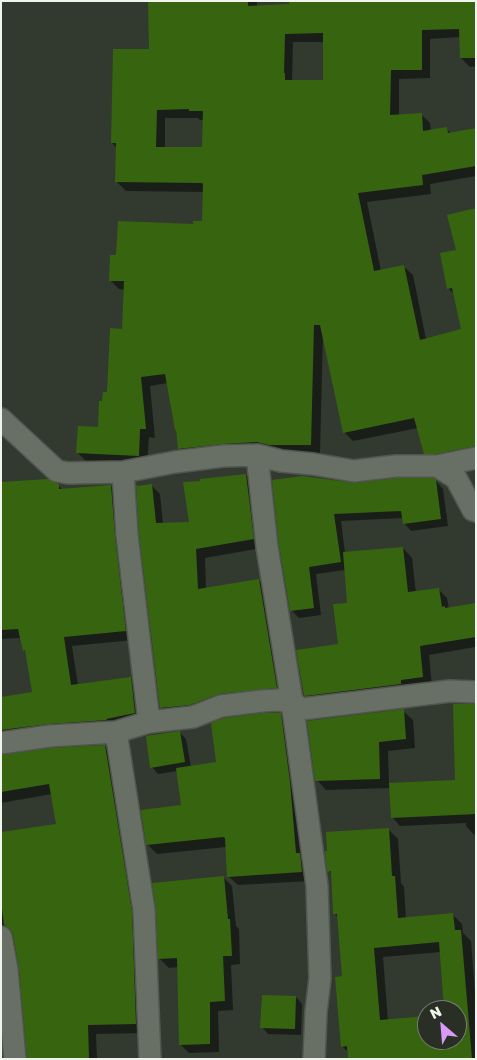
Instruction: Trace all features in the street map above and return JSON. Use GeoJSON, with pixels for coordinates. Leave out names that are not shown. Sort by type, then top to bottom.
{"type":"FeatureCollection","features":[{"type":"Feature","properties":{"kind":"street"},"geometry":{"type":"LineString","coordinates":[[1,418],[57,471],[68,473],[123,472],[223,456],[257,455],[282,461],[354,471],[396,466],[437,466],[476,458]]}},
{"type":"Feature","properties":{"kind":"street"},"geometry":{"type":"LineString","coordinates":[[257,455],[268,547],[292,702],[317,886],[320,978],[314,1059]]}},
{"type":"Feature","properties":{"kind":"street"},"geometry":{"type":"LineString","coordinates":[[437,466],[456,478],[473,510],[476,512]]}},
{"type":"Feature","properties":{"kind":"street"},"geometry":{"type":"LineString","coordinates":[[123,472],[127,535],[149,722]]}},
{"type":"Feature","properties":{"kind":"street"},"geometry":{"type":"LineString","coordinates":[[1,744],[50,736],[116,732],[149,722],[193,717],[221,706],[262,701],[278,700],[292,702],[302,708],[450,691],[476,692]]}},
{"type":"Feature","properties":{"kind":"street"},"geometry":{"type":"LineString","coordinates":[[116,732],[144,910],[150,1059]]}},
{"type":"Feature","properties":{"kind":"street"},"geometry":{"type":"LineString","coordinates":[[1,937],[7,970],[14,1059]]}},
{"type":"Feature","properties":{"kind":"building"},"geometry":{"type":"Polygon","coordinates":[[[148,1],[248,1],[248,6],[289,4],[289,1],[476,1],[476,58],[460,58],[459,29],[422,30],[422,70],[391,70],[390,115],[422,113],[423,131],[447,127],[448,133],[476,128],[476,166],[422,175],[423,185],[358,193],[374,271],[404,265],[420,340],[461,329],[452,288],[447,289],[440,253],[456,250],[447,215],[476,208],[476,446],[436,454],[424,454],[414,418],[343,433],[320,325],[314,325],[311,445],[269,445],[257,442],[178,449],[165,374],[141,377],[146,429],[140,429],[139,456],[76,453],[78,426],[98,427],[99,401],[102,401],[103,392],[107,392],[110,328],[122,329],[124,281],[109,281],[110,255],[116,255],[118,221],[193,224],[193,221],[202,221],[202,183],[115,182],[116,143],[111,143],[113,49],[149,49],[148,1]],[[323,33],[285,34],[285,80],[323,80],[323,33]],[[189,109],[157,110],[156,147],[202,147],[203,111],[189,111],[189,109]]]}},
{"type":"Feature","properties":{"kind":"building"},"geometry":{"type":"Polygon","coordinates":[[[246,474],[254,539],[196,549],[198,589],[259,579],[277,688],[219,694],[190,705],[160,708],[139,534],[136,483],[137,486],[152,484],[156,523],[189,522],[183,482],[246,474]]]}},
{"type":"Feature","properties":{"kind":"building"},"geometry":{"type":"Polygon","coordinates":[[[302,476],[355,483],[397,478],[433,478],[436,480],[441,519],[403,524],[401,511],[334,514],[341,562],[309,567],[314,608],[290,611],[279,545],[272,480],[302,476]]]}},
{"type":"Feature","properties":{"kind":"building"},"geometry":{"type":"Polygon","coordinates":[[[48,479],[59,484],[59,489],[111,485],[126,631],[64,637],[71,685],[131,677],[135,713],[107,720],[1,730],[1,697],[32,692],[25,650],[23,651],[18,629],[1,630],[1,482],[48,479]]]}},
{"type":"Feature","properties":{"kind":"building"},"geometry":{"type":"Polygon","coordinates":[[[403,547],[408,592],[439,588],[442,607],[445,606],[445,608],[476,603],[476,637],[420,646],[423,677],[401,680],[401,684],[305,696],[296,650],[338,644],[333,604],[347,603],[343,552],[403,547]]]}},
{"type":"Feature","properties":{"kind":"building"},"geometry":{"type":"Polygon","coordinates":[[[453,704],[476,704],[476,814],[391,818],[389,783],[455,780],[453,704]]]}},
{"type":"Feature","properties":{"kind":"building"},"geometry":{"type":"Polygon","coordinates":[[[404,709],[406,739],[379,742],[380,779],[315,781],[307,721],[404,709]]]}},
{"type":"Feature","properties":{"kind":"building"},"geometry":{"type":"Polygon","coordinates":[[[263,713],[281,713],[290,782],[296,853],[300,853],[302,872],[227,877],[225,838],[223,837],[146,845],[141,810],[181,805],[176,768],[216,762],[211,723],[224,718],[263,713]]]}},
{"type":"Feature","properties":{"kind":"building"},"geometry":{"type":"Polygon","coordinates":[[[180,731],[185,762],[150,768],[146,736],[180,731]]]}},
{"type":"Feature","properties":{"kind":"building"},"geometry":{"type":"Polygon","coordinates":[[[105,745],[132,911],[136,1024],[88,1025],[89,1059],[27,1059],[19,968],[13,934],[4,925],[1,900],[1,832],[56,824],[49,784],[1,792],[1,755],[51,748],[105,745]]]}},
{"type":"Feature","properties":{"kind":"building"},"geometry":{"type":"Polygon","coordinates":[[[389,828],[392,876],[395,876],[398,918],[453,913],[455,930],[461,930],[467,1000],[443,1000],[439,942],[374,948],[380,1020],[417,1017],[417,1050],[467,1050],[467,1000],[472,1059],[348,1059],[347,1046],[341,1047],[335,977],[342,976],[337,914],[333,914],[331,871],[328,872],[327,870],[325,851],[327,851],[326,832],[389,828]]]}},
{"type":"Feature","properties":{"kind":"building"},"geometry":{"type":"Polygon","coordinates":[[[224,876],[228,919],[230,919],[232,956],[223,956],[225,1001],[210,1002],[210,1044],[179,1045],[177,958],[158,959],[156,909],[152,883],[224,876]]]}},
{"type":"Feature","properties":{"kind":"building"},"geometry":{"type":"Polygon","coordinates":[[[262,995],[296,996],[295,1029],[260,1028],[262,995]]]}}]}
